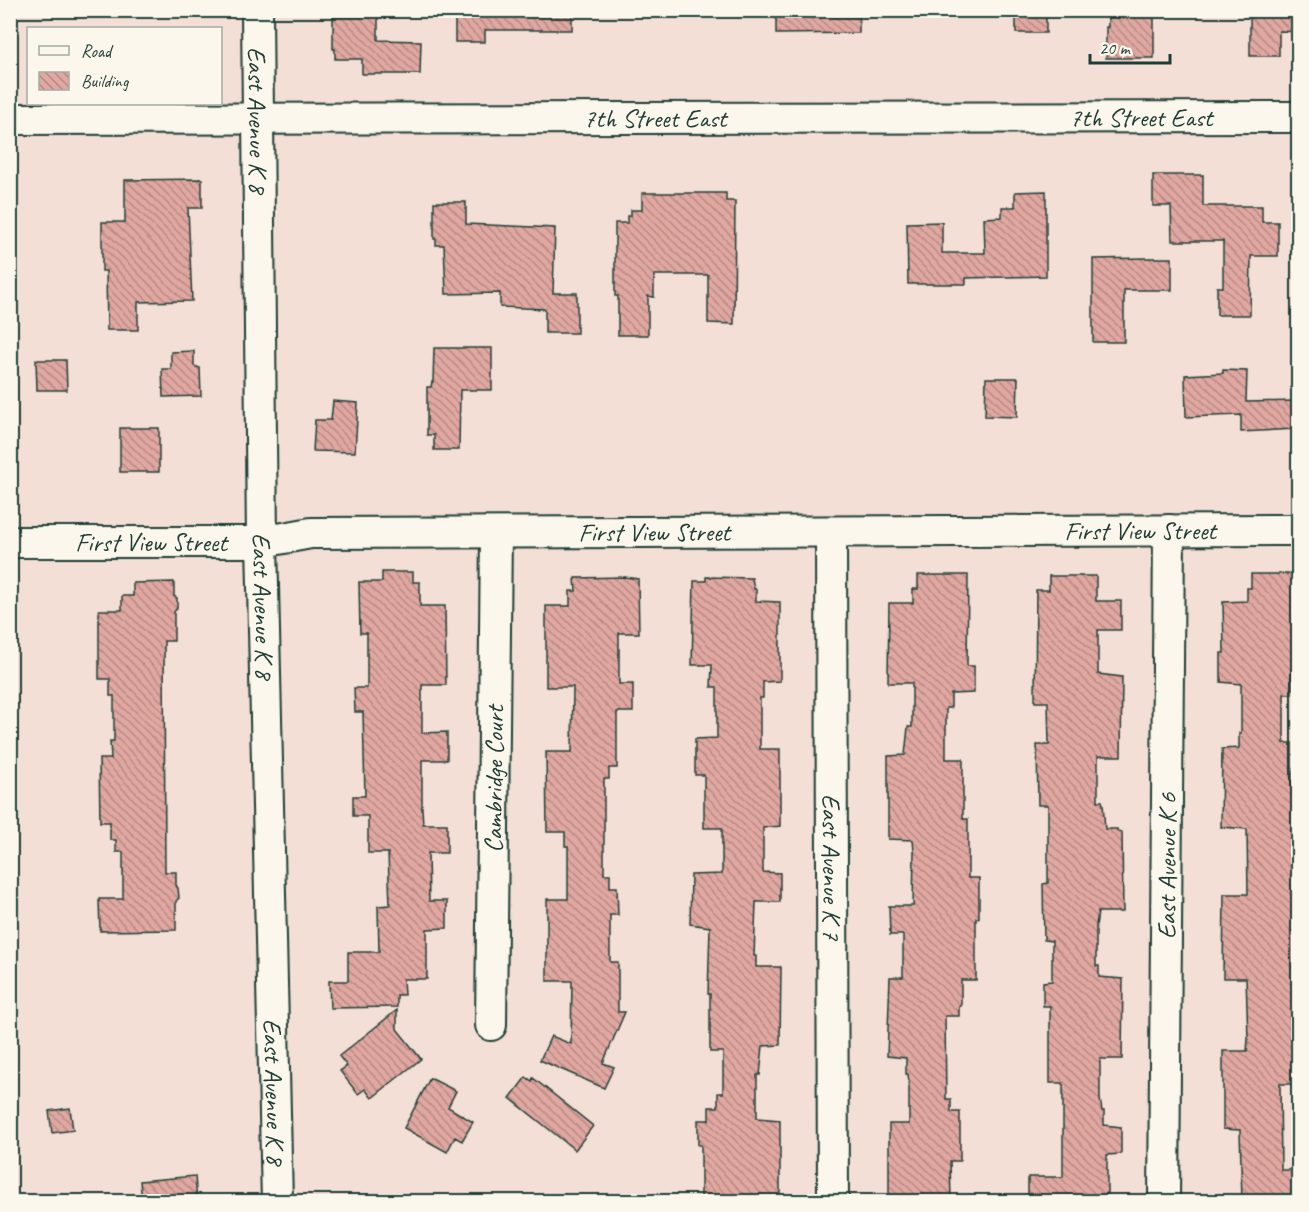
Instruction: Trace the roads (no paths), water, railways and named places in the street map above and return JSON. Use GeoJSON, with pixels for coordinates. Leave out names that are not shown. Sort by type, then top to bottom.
{"type":"FeatureCollection","features":[{"type":"Feature","properties":{"kind":"street","name":"East Avenue K 8"},"geometry":{"type":"LineString","coordinates":[[257,10],[262,542],[277,1202]]}},
{"type":"Feature","properties":{"kind":"street","name":"7th Street East"},"geometry":{"type":"LineString","coordinates":[[10,119],[1299,117]]}},
{"type":"Feature","properties":{"kind":"street","name":"East Avenue K 6"},"geometry":{"type":"LineString","coordinates":[[1164,1202],[1169,530]]}},
{"type":"Feature","properties":{"kind":"street","name":"First View Street"},"geometry":{"type":"LineString","coordinates":[[10,542],[262,542],[311,533],[1299,530]]}},
{"type":"Feature","properties":{"kind":"street","name":"Cambridge Court"},"geometry":{"type":"LineString","coordinates":[[491,1025],[496,533]]}},
{"type":"Feature","properties":{"kind":"street","name":"East Avenue K 7"},"geometry":{"type":"LineString","coordinates":[[831,533],[833,1202]]}}]}
